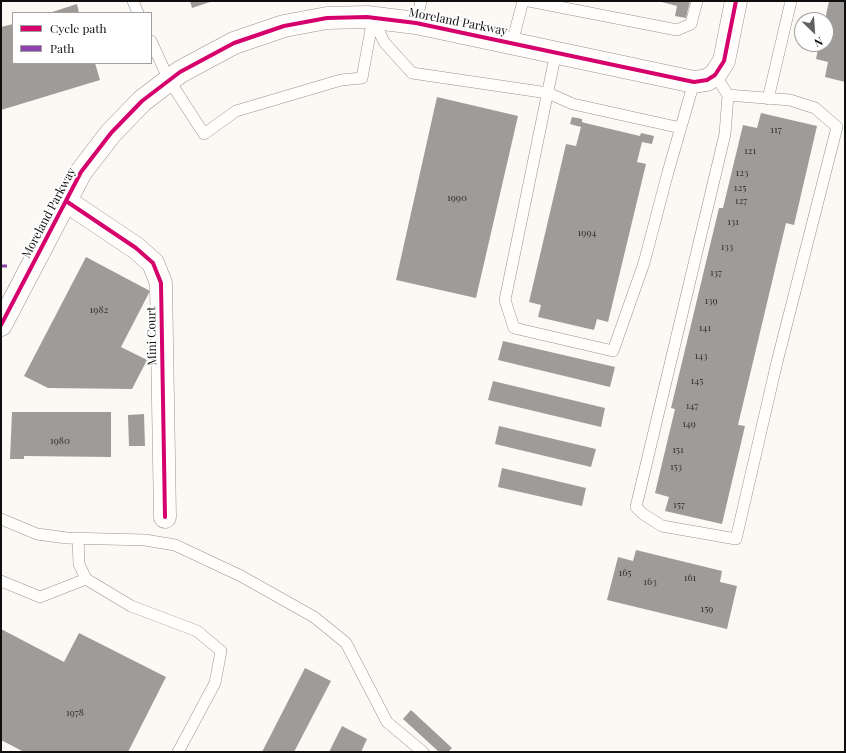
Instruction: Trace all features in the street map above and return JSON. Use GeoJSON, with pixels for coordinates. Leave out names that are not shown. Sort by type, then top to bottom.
{"type":"FeatureCollection","features":[{"type":"Feature","properties":{"kind":"street"},"geometry":{"type":"LineString","coordinates":[[715,75],[724,62],[736,1]]}},
{"type":"Feature","properties":{"kind":"street","name":"Moreland Parkway"},"geometry":{"type":"LineString","coordinates":[[1,325],[81,172],[111,133],[142,101],[169,80],[180,72],[234,42],[284,26],[326,18],[373,18],[416,23],[694,82],[707,80],[715,75]]}},
{"type":"Feature","properties":{"kind":"street","name":"Mini Court"},"geometry":{"type":"LineString","coordinates":[[66,201],[136,248],[154,263],[161,283],[165,517]]}},
{"type":"Feature","properties":{"kind":"lane"},"geometry":{"type":"LineString","coordinates":[[133,1],[138,12]]}},
{"type":"Feature","properties":{"kind":"lane"},"geometry":{"type":"LineString","coordinates":[[416,23],[421,1]]}},
{"type":"Feature","properties":{"kind":"lane"},"geometry":{"type":"LineString","coordinates":[[512,43],[523,1]]}},
{"type":"Feature","properties":{"kind":"lane"},"geometry":{"type":"LineString","coordinates":[[530,1],[677,30],[691,24],[697,1]]}},
{"type":"Feature","properties":{"kind":"lane"},"geometry":{"type":"LineString","coordinates":[[768,98],[791,1]]}},
{"type":"Feature","properties":{"kind":"lane"},"geometry":{"type":"LineString","coordinates":[[152,43],[169,80],[204,134],[236,111],[341,80],[362,78],[373,18]]}},
{"type":"Feature","properties":{"kind":"lane"},"geometry":{"type":"LineString","coordinates":[[373,18],[384,42],[412,72],[548,93],[573,104],[681,128]]}},
{"type":"Feature","properties":{"kind":"lane"},"geometry":{"type":"LineString","coordinates":[[556,52],[505,300],[514,328],[613,351],[644,263],[694,82]]}},
{"type":"Feature","properties":{"kind":"lane"},"geometry":{"type":"LineString","coordinates":[[715,75],[728,95],[725,134],[636,506],[644,514],[662,526],[736,539],[777,362],[837,127],[815,108],[790,100],[728,95]]}},
{"type":"Feature","properties":{"kind":"lane"},"geometry":{"type":"LineString","coordinates":[[1,519],[37,534],[78,538],[145,540],[175,545],[241,576],[314,617],[346,642],[387,722],[423,752]]}},
{"type":"Feature","properties":{"kind":"lane"},"geometry":{"type":"LineString","coordinates":[[78,538],[78,564],[86,579],[131,606],[197,631],[221,651],[215,683],[178,752]]}},
{"type":"Feature","properties":{"kind":"lane"},"geometry":{"type":"LineString","coordinates":[[1,581],[40,597],[86,579]]}},
{"type":"Feature","properties":{"kind":"building"},"geometry":{"type":"Polygon","coordinates":[[[190,1],[213,1],[192,8],[190,1]]]}},
{"type":"Feature","properties":{"kind":"building"},"geometry":{"type":"Polygon","coordinates":[[[658,1],[690,1],[686,18],[675,16],[677,6],[658,1]]]}},
{"type":"Feature","properties":{"kind":"building"},"geometry":{"type":"Polygon","coordinates":[[[829,1],[845,1],[845,82],[825,77],[828,62],[816,59],[817,52],[834,52],[834,12],[827,12],[829,1]]]}},
{"type":"Feature","properties":{"kind":"building"},"geometry":{"type":"Polygon","coordinates":[[[77,4],[79,12],[52,12],[77,4]]]}},
{"type":"Feature","properties":{"kind":"building"},"geometry":{"type":"Polygon","coordinates":[[[12,24],[12,64],[95,64],[100,80],[1,110],[1,27],[12,24]]]}},
{"type":"Feature","properties":{"kind":"building"},"geometry":{"type":"Polygon","coordinates":[[[437,97],[518,116],[476,298],[396,280],[437,97]]]}},
{"type":"Feature","properties":{"kind":"building"},"geometry":{"type":"Polygon","coordinates":[[[761,113],[817,126],[794,225],[786,223],[738,425],[745,426],[722,524],[665,511],[669,497],[655,493],[675,409],[671,408],[719,208],[723,208],[743,125],[757,128],[761,113]]]}},
{"type":"Feature","properties":{"kind":"building"},"geometry":{"type":"Polygon","coordinates":[[[572,117],[582,119],[582,122],[585,123],[640,136],[641,133],[654,136],[652,144],[642,142],[637,162],[646,164],[608,322],[597,319],[594,330],[538,317],[541,305],[529,302],[566,144],[576,146],[581,127],[570,124],[572,117]]]}},
{"type":"Feature","properties":{"kind":"building"},"geometry":{"type":"Polygon","coordinates":[[[86,257],[150,291],[121,347],[147,360],[132,389],[48,388],[24,376],[86,257]]]}},
{"type":"Feature","properties":{"kind":"building"},"geometry":{"type":"Polygon","coordinates":[[[503,341],[615,367],[610,387],[498,360],[503,341]]]}},
{"type":"Feature","properties":{"kind":"building"},"geometry":{"type":"Polygon","coordinates":[[[493,381],[605,408],[601,427],[488,400],[493,381]]]}},
{"type":"Feature","properties":{"kind":"building"},"geometry":{"type":"Polygon","coordinates":[[[12,412],[111,412],[111,457],[24,456],[24,459],[10,459],[12,412]]]}},
{"type":"Feature","properties":{"kind":"building"},"geometry":{"type":"Polygon","coordinates":[[[144,414],[145,446],[129,446],[128,415],[144,414]]]}},
{"type":"Feature","properties":{"kind":"building"},"geometry":{"type":"Polygon","coordinates":[[[499,426],[596,449],[591,467],[495,444],[499,426]]]}},
{"type":"Feature","properties":{"kind":"building"},"geometry":{"type":"Polygon","coordinates":[[[502,468],[586,488],[582,506],[498,487],[502,468]]]}},
{"type":"Feature","properties":{"kind":"building"},"geometry":{"type":"Polygon","coordinates":[[[636,550],[722,571],[720,582],[737,586],[727,629],[607,600],[618,557],[633,561],[636,550]]]}},
{"type":"Feature","properties":{"kind":"building"},"geometry":{"type":"Polygon","coordinates":[[[1,629],[64,662],[79,633],[166,677],[128,752],[24,752],[1,740],[1,629]]]}},
{"type":"Feature","properties":{"kind":"building"},"geometry":{"type":"Polygon","coordinates":[[[305,668],[331,681],[294,752],[262,752],[305,668]]]}},
{"type":"Feature","properties":{"kind":"building"},"geometry":{"type":"Polygon","coordinates":[[[411,710],[452,748],[448,752],[439,752],[403,719],[411,710]]]}},
{"type":"Feature","properties":{"kind":"building"},"geometry":{"type":"Polygon","coordinates":[[[342,726],[367,739],[361,752],[329,752],[342,726]]]}},
{"type":"Feature","properties":{"kind":"marked path"},"geometry":{"type":"LineString","coordinates":[[1,266],[10,266]]}},
{"type":"Feature","properties":{"kind":"cycle path"},"geometry":{"type":"LineString","coordinates":[[1,325],[81,172],[111,133],[142,101],[180,72],[234,43],[284,26],[327,18],[367,17],[416,23],[694,82],[707,80],[715,75],[724,61],[736,1]]}},
{"type":"Feature","properties":{"kind":"cycle path"},"geometry":{"type":"LineString","coordinates":[[66,201],[136,248],[153,263],[161,283],[165,517]]}}]}
